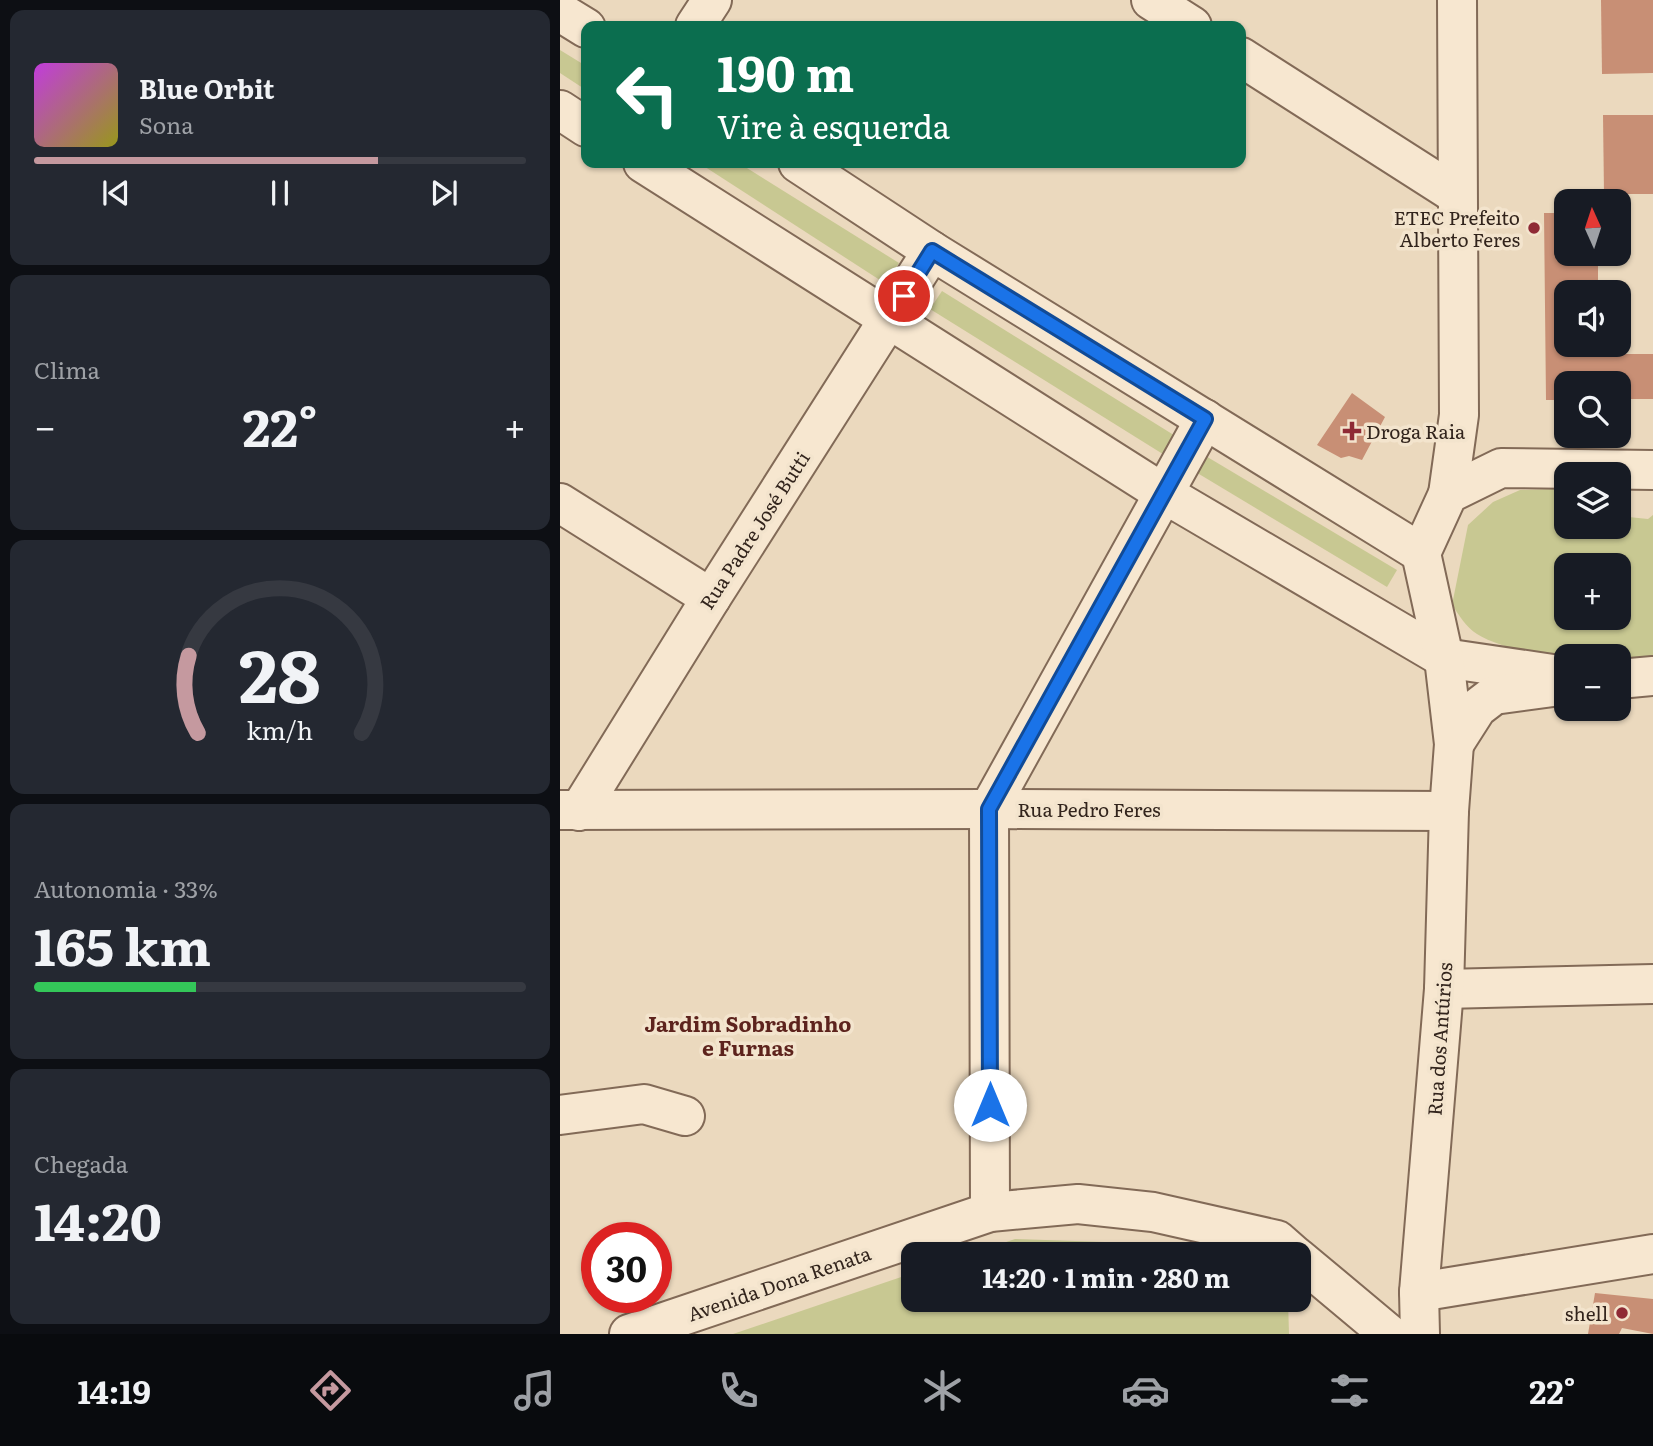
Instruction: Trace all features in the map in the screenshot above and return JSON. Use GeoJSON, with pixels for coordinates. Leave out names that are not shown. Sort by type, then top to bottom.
{"type":"FeatureCollection","features":[{"type":"Feature","properties":{"kind":"street"},"geometry":{"type":"LineString","coordinates":[[698,21],[712,0]]}},
{"type":"Feature","properties":{"kind":"street"},"geometry":{"type":"LineString","coordinates":[[1151,0],[1184,21]]}},
{"type":"Feature","properties":{"kind":"street"},"geometry":{"type":"LineString","coordinates":[[806,168],[932,251],[1421,554],[1448,494],[1459,415],[1457,0]]}},
{"type":"Feature","properties":{"kind":"street"},"geometry":{"type":"LineString","coordinates":[[560,12],[581,24]]}},
{"type":"Feature","properties":{"kind":"street"},"geometry":{"type":"LineString","coordinates":[[1246,60],[1457,195]]}},
{"type":"Feature","properties":{"kind":"street"},"geometry":{"type":"LineString","coordinates":[[560,110],[581,124]]}},
{"type":"Feature","properties":{"kind":"street"},"geometry":{"type":"LineString","coordinates":[[651,168],[1163,493],[1444,658],[1554,674]]}},
{"type":"Feature","properties":{"kind":"street","name":"Rua Padre José Butti"},"geometry":{"type":"LineString","coordinates":[[570,811],[711,598],[932,251]]}},
{"type":"Feature","properties":{"kind":"street"},"geometry":{"type":"LineString","coordinates":[[1459,415],[1501,468]]}},
{"type":"Feature","properties":{"kind":"street"},"geometry":{"type":"LineString","coordinates":[[990,1212],[989,809],[1205,419]]}},
{"type":"Feature","properties":{"kind":"street"},"geometry":{"type":"LineString","coordinates":[[1448,494],[1501,468],[1653,470]]}},
{"type":"Feature","properties":{"kind":"street"},"geometry":{"type":"LineString","coordinates":[[560,503],[711,598]]}},
{"type":"Feature","properties":{"kind":"street","name":"Rua dos Antúrios"},"geometry":{"type":"LineString","coordinates":[[1420,1334],[1419,1292],[1444,989],[1449,811],[1454,744],[1444,658],[1421,554]]}},
{"type":"Feature","properties":{"kind":"street"},"geometry":{"type":"LineString","coordinates":[[1631,678],[1653,676]]}},
{"type":"Feature","properties":{"kind":"street","name":"Rua dos Antúrios"},"geometry":{"type":"LineString","coordinates":[[1454,744],[1477,708],[1494,695],[1554,687]]}},
{"type":"Feature","properties":{"kind":"street","name":"Rua Pedro Feres"},"geometry":{"type":"LineString","coordinates":[[570,811],[1449,811]]}},
{"type":"Feature","properties":{"kind":"street"},"geometry":{"type":"LineString","coordinates":[[1444,989],[1653,984]]}},
{"type":"Feature","properties":{"kind":"street"},"geometry":{"type":"LineString","coordinates":[[560,1115],[644,1104],[685,1116]]}},
{"type":"Feature","properties":{"kind":"street","name":"Avenida Dona Renata"},"geometry":{"type":"LineString","coordinates":[[629,1334],[990,1212],[1078,1205],[1153,1212],[1279,1242]]}},
{"type":"Feature","properties":{"kind":"street"},"geometry":{"type":"LineString","coordinates":[[1419,1292],[1653,1254]]}},
{"type":"Feature","properties":{"kind":"street"},"geometry":{"type":"LineString","coordinates":[[1311,1269],[1389,1334]]}},
{"type":"Feature","properties":{"kind":"green space"},"geometry":{"type":"Polygon","coordinates":[[[560,50],[581,63],[581,87],[560,73],[560,50]]]}},
{"type":"Feature","properties":{"kind":"green space"},"geometry":{"type":"Polygon","coordinates":[[[707,168],[747,168],[899,263],[886,284],[707,168]]]}},
{"type":"Feature","properties":{"kind":"green space"},"geometry":{"type":"Polygon","coordinates":[[[942,291],[1177,437],[1166,456],[930,309],[942,291]]]}},
{"type":"Feature","properties":{"kind":"green space"},"geometry":{"type":"Polygon","coordinates":[[[1204,455],[1397,570],[1387,587],[1194,471],[1204,455]]]}},
{"type":"Feature","properties":{"kind":"green space"},"geometry":{"type":"Polygon","coordinates":[[[1554,489],[1554,539],[1631,539],[1631,517],[1648,519],[1653,515],[1653,657],[1631,658],[1631,644],[1554,644],[1554,655],[1540,654],[1495,643],[1469,628],[1452,605],[1468,525],[1493,502],[1520,490],[1554,489]]]}},
{"type":"Feature","properties":{"kind":"green space"},"geometry":{"type":"Polygon","coordinates":[[[1015,1239],[1104,1242],[1006,1242],[1015,1239]]]}},
{"type":"Feature","properties":{"kind":"green space"},"geometry":{"type":"Polygon","coordinates":[[[901,1277],[901,1312],[1288,1312],[1289,1334],[733,1334],[901,1277]]]}},
{"type":"Feature","properties":{"kind":"building"},"geometry":{"type":"Polygon","coordinates":[[[1601,0],[1653,0],[1653,73],[1602,74],[1601,0]]]}},
{"type":"Feature","properties":{"kind":"building"},"geometry":{"type":"Polygon","coordinates":[[[1603,115],[1653,115],[1653,194],[1631,194],[1631,189],[1604,189],[1603,115]]]}},
{"type":"Feature","properties":{"kind":"building"},"geometry":{"type":"Polygon","coordinates":[[[1544,213],[1554,213],[1554,266],[1598,266],[1598,280],[1554,280],[1554,357],[1631,357],[1631,354],[1653,354],[1653,399],[1631,399],[1631,371],[1554,371],[1554,400],[1546,400],[1544,213]]]}},
{"type":"Feature","properties":{"kind":"building","name":"Droga Raia"},"geometry":{"type":"Polygon","coordinates":[[[1352,393],[1385,417],[1362,460],[1349,456],[1341,458],[1317,445],[1352,393]]]}},
{"type":"Feature","properties":{"kind":"building","name":"shell"},"geometry":{"type":"Polygon","coordinates":[[[1595,1293],[1653,1299],[1653,1334],[1622,1328],[1619,1334],[1588,1334],[1595,1293]]]}},
{"type":"Feature","properties":{"kind":"place","name":"ETEC Prefeito Alberto Feres"},"geometry":{"type":"Point","coordinates":[1534,228]}},
{"type":"Feature","properties":{"kind":"place","name":"Droga Raia"},"geometry":{"type":"Point","coordinates":[1352,431]}},
{"type":"Feature","properties":{"kind":"place","name":"shell"},"geometry":{"type":"Point","coordinates":[1622,1313]}},
{"type":"Feature","properties":{"kind":"district","name":"Jardim Sobradinho e Furnas"},"geometry":{"type":"Point","coordinates":[748,1034]}},
{"type":"Feature","properties":{"kind":"route"},"geometry":{"type":"LineString","coordinates":[[904,296],[932,251],[1205,419],[989,809],[990,1105]]}}]}
